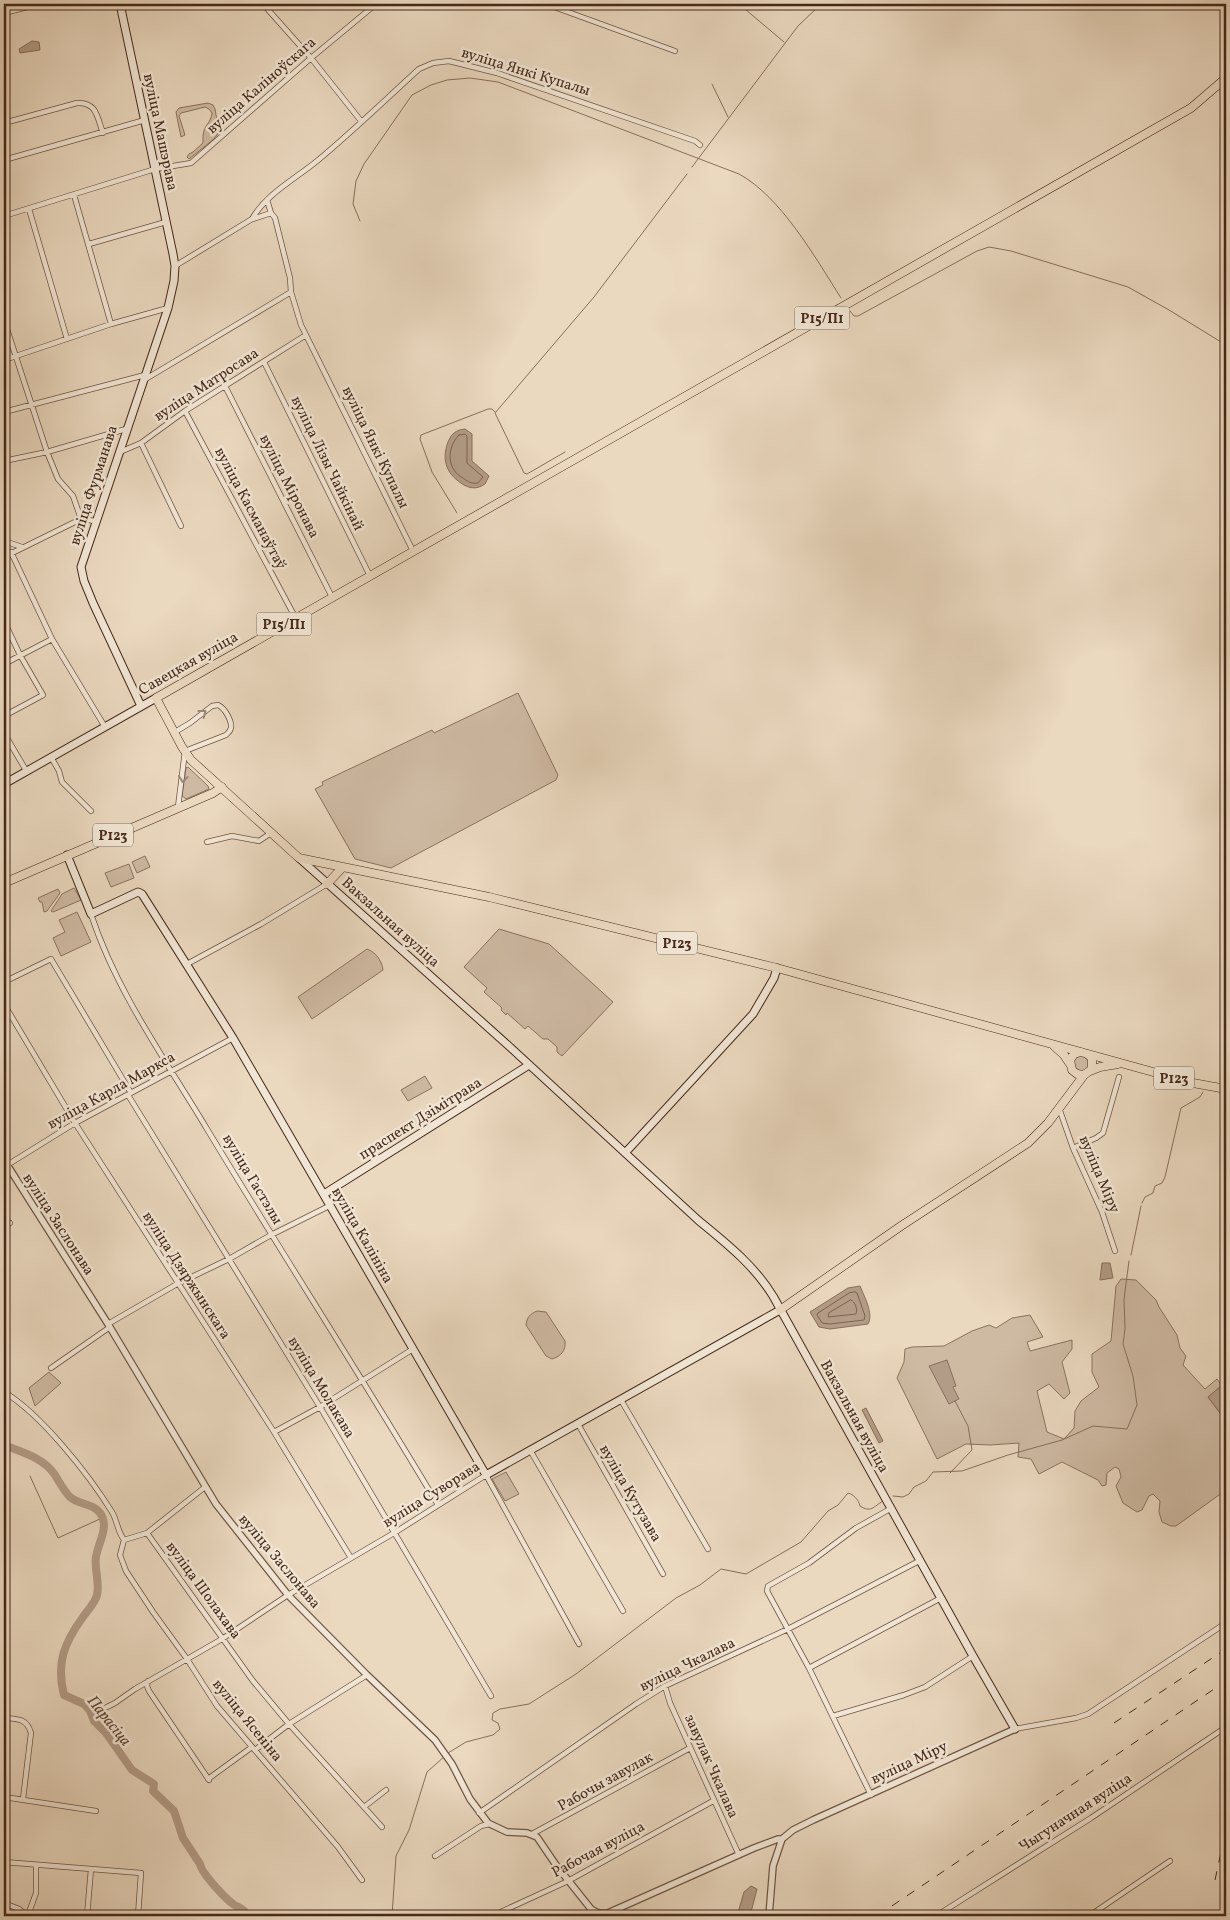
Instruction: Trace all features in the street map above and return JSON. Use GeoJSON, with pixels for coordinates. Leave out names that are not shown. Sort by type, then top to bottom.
{"type":"FeatureCollection","features":[{"type":"Feature","properties":{"kind":"main road","name":"вуліца Машэрава"},"geometry":{"type":"LineString","coordinates":[[120,4],[175,266]]}},
{"type":"Feature","properties":{"kind":"main road","name":"Р15/П1"},"geometry":{"type":"LineString","coordinates":[[413,551],[1191,108],[1226,78]]}},
{"type":"Feature","properties":{"kind":"main road","name":"вуліца Фурманава"},"geometry":{"type":"LineString","coordinates":[[141,706],[84,581],[81,567],[168,308],[175,266]]}},
{"type":"Feature","properties":{"kind":"main road","name":"Савецкая вуліца"},"geometry":{"type":"LineString","coordinates":[[4,784],[413,551]]}},
{"type":"Feature","properties":{"kind":"main road","name":"Вакзальная вуліца"},"geometry":{"type":"LineString","coordinates":[[156,698],[185,751],[192,760],[744,1260],[768,1288],[919,1561],[1015,1729]]}},
{"type":"Feature","properties":{"kind":"main road","name":"Р123"},"geometry":{"type":"LineString","coordinates":[[4,883],[213,793],[222,787]]}},
{"type":"Feature","properties":{"kind":"main road","name":"вуліца Гастэлы"},"geometry":{"type":"LineString","coordinates":[[68,855],[91,914]]}},
{"type":"Feature","properties":{"kind":"main road","name":"Р123"},"geometry":{"type":"LineString","coordinates":[[299,858],[342,868],[432,884],[777,968],[1193,1083],[1226,1090]]}},
{"type":"Feature","properties":{"kind":"main road"},"geometry":{"type":"LineString","coordinates":[[327,884],[342,868]]}},
{"type":"Feature","properties":{"kind":"main road","name":"вуліца Калініна"},"geometry":{"type":"LineString","coordinates":[[91,914],[138,892],[142,894],[233,1038],[486,1475]]}},
{"type":"Feature","properties":{"kind":"main road"},"geometry":{"type":"LineString","coordinates":[[625,1152],[753,1014],[774,978],[777,968]]}},
{"type":"Feature","properties":{"kind":"main road"},"geometry":{"type":"LineString","coordinates":[[1051,1044],[1064,1055],[1077,1074],[1087,1073],[1110,1064],[1122,1063]]}},
{"type":"Feature","properties":{"kind":"main road"},"geometry":{"type":"LineString","coordinates":[[780,1310],[901,1226],[1028,1143],[1048,1124],[1087,1073],[1093,1062],[1084,1053],[1074,1054],[1066,1099]]}},
{"type":"Feature","properties":{"kind":"main road","name":"праспект Дзімітрава"},"geometry":{"type":"LineString","coordinates":[[324,1194],[530,1065]]}},
{"type":"Feature","properties":{"kind":"main road","name":"вуліца Суворава"},"geometry":{"type":"LineString","coordinates":[[486,1475],[780,1310]]}},
{"type":"Feature","properties":{"kind":"street"},"geometry":{"type":"LineString","coordinates":[[4,13],[39,4]]}},
{"type":"Feature","properties":{"kind":"street"},"geometry":{"type":"LineString","coordinates":[[262,4],[311,58],[361,121]]}},
{"type":"Feature","properties":{"kind":"street"},"geometry":{"type":"LineString","coordinates":[[366,4],[370,9]]}},
{"type":"Feature","properties":{"kind":"street","name":"вуліца Каліноўскага"},"geometry":{"type":"LineString","coordinates":[[4,216],[156,169],[191,163],[376,4]]}},
{"type":"Feature","properties":{"kind":"street"},"geometry":{"type":"LineString","coordinates":[[546,4],[675,52]]}},
{"type":"Feature","properties":{"kind":"street","name":"вуліца Янкі Купалы"},"geometry":{"type":"LineString","coordinates":[[252,219],[257,210],[267,200],[318,160],[419,69],[433,63],[449,60],[497,73],[695,141],[700,145]]}},
{"type":"Feature","properties":{"kind":"street"},"geometry":{"type":"LineString","coordinates":[[4,123],[85,102],[91,105],[96,113],[102,132]]}},
{"type":"Feature","properties":{"kind":"street"},"geometry":{"type":"LineString","coordinates":[[4,160],[145,120]]}},
{"type":"Feature","properties":{"kind":"street"},"geometry":{"type":"LineString","coordinates":[[74,195],[111,324]]}},
{"type":"Feature","properties":{"kind":"street","name":"вуліца Янкі Купалы"},"geometry":{"type":"LineString","coordinates":[[267,200],[275,218],[288,270],[291,292],[301,325],[413,551]]}},
{"type":"Feature","properties":{"kind":"street"},"geometry":{"type":"LineString","coordinates":[[28,209],[67,339]]}},
{"type":"Feature","properties":{"kind":"street","name":"вуліца Янкі Купалы"},"geometry":{"type":"LineString","coordinates":[[175,266],[252,219],[271,212]]}},
{"type":"Feature","properties":{"kind":"street"},"geometry":{"type":"LineString","coordinates":[[89,244],[166,222]]}},
{"type":"Feature","properties":{"kind":"street"},"geometry":{"type":"LineString","coordinates":[[4,412],[144,378],[291,292]]}},
{"type":"Feature","properties":{"kind":"street"},"geometry":{"type":"LineString","coordinates":[[4,360],[111,324],[168,308]]}},
{"type":"Feature","properties":{"kind":"street","name":"вуліца Фурманава"},"geometry":{"type":"LineString","coordinates":[[4,320],[14,356],[47,452],[58,479],[73,496],[81,519]]}},
{"type":"Feature","properties":{"kind":"street","name":"вуліца Матросава"},"geometry":{"type":"LineString","coordinates":[[118,453],[141,443],[185,411],[306,336]]}},
{"type":"Feature","properties":{"kind":"street","name":"вуліца Лізы Чайкінай"},"geometry":{"type":"LineString","coordinates":[[264,362],[370,576]]}},
{"type":"Feature","properties":{"kind":"street","name":"вуліца Міронава"},"geometry":{"type":"LineString","coordinates":[[225,386],[332,597]]}},
{"type":"Feature","properties":{"kind":"street","name":"вуліца Касманаўтаў"},"geometry":{"type":"LineString","coordinates":[[185,411],[295,617]]}},
{"type":"Feature","properties":{"kind":"street"},"geometry":{"type":"LineString","coordinates":[[4,461],[47,452],[126,429]]}},
{"type":"Feature","properties":{"kind":"street"},"geometry":{"type":"LineString","coordinates":[[141,443],[181,526]]}},
{"type":"Feature","properties":{"kind":"street"},"geometry":{"type":"LineString","coordinates":[[4,557],[81,519],[95,521]]}},
{"type":"Feature","properties":{"kind":"street"},"geometry":{"type":"LineString","coordinates":[[4,541],[22,547]]}},
{"type":"Feature","properties":{"kind":"street"},"geometry":{"type":"LineString","coordinates":[[11,552],[52,639],[105,727]]}},
{"type":"Feature","properties":{"kind":"street"},"geometry":{"type":"LineString","coordinates":[[4,621],[20,655],[43,695],[4,716]]}},
{"type":"Feature","properties":{"kind":"street"},"geometry":{"type":"LineString","coordinates":[[4,664],[52,639]]}},
{"type":"Feature","properties":{"kind":"street"},"geometry":{"type":"LineString","coordinates":[[175,732],[212,706],[218,705],[225,710],[231,727],[226,735],[185,751],[178,807]]}},
{"type":"Feature","properties":{"kind":"street"},"geometry":{"type":"LineString","coordinates":[[4,733],[27,772]]}},
{"type":"Feature","properties":{"kind":"street"},"geometry":{"type":"LineString","coordinates":[[51,758],[59,771],[62,782],[91,811]]}},
{"type":"Feature","properties":{"kind":"street"},"geometry":{"type":"LineString","coordinates":[[207,842],[232,836],[260,841],[271,833]]}},
{"type":"Feature","properties":{"kind":"street"},"geometry":{"type":"LineString","coordinates":[[187,964],[261,924],[327,884]]}},
{"type":"Feature","properties":{"kind":"street","name":"вуліца Гастэлы"},"geometry":{"type":"LineString","coordinates":[[91,914],[111,966],[171,1070],[438,1505]]}},
{"type":"Feature","properties":{"kind":"street","name":"вуліца Молакава"},"geometry":{"type":"LineString","coordinates":[[4,982],[51,959],[129,1094],[320,1407],[491,1696]]}},
{"type":"Feature","properties":{"kind":"street","name":"вуліца Дзяржынскага"},"geometry":{"type":"LineString","coordinates":[[4,1004],[75,1124],[274,1432],[351,1558]]}},
{"type":"Feature","properties":{"kind":"street","name":"вуліца Карла Маркса"},"geometry":{"type":"LineString","coordinates":[[5,1164],[171,1070],[233,1038]]}},
{"type":"Feature","properties":{"kind":"street"},"geometry":{"type":"LineString","coordinates":[[1074,1148],[1103,1133],[1119,1077]]}},
{"type":"Feature","properties":{"kind":"street","name":"вуліца Міру"},"geometry":{"type":"LineString","coordinates":[[1059,1108],[1102,1212],[1115,1251]]}},
{"type":"Feature","properties":{"kind":"street","name":"вуліца Заслонава"},"geometry":{"type":"LineString","coordinates":[[5,1164],[109,1326],[216,1504],[288,1595],[367,1675],[436,1740],[479,1813],[489,1824],[507,1832],[532,1834]]}},
{"type":"Feature","properties":{"kind":"street"},"geometry":{"type":"LineString","coordinates":[[51,1368],[109,1326],[177,1284],[331,1205]]}},
{"type":"Feature","properties":{"kind":"street"},"geometry":{"type":"LineString","coordinates":[[4,1226],[10,1223]]}},
{"type":"Feature","properties":{"kind":"street"},"geometry":{"type":"LineString","coordinates":[[274,1432],[320,1407],[414,1349]]}},
{"type":"Feature","properties":{"kind":"street"},"geometry":{"type":"LineString","coordinates":[[4,1392],[29,1411],[78,1465],[113,1514],[116,1526],[124,1540]]}},
{"type":"Feature","properties":{"kind":"street"},"geometry":{"type":"LineString","coordinates":[[620,1400],[708,1549]]}},
{"type":"Feature","properties":{"kind":"street","name":"вуліца Кутузава"},"geometry":{"type":"LineString","coordinates":[[578,1424],[663,1574]]}},
{"type":"Feature","properties":{"kind":"street"},"geometry":{"type":"LineString","coordinates":[[530,1450],[623,1610]]}},
{"type":"Feature","properties":{"kind":"street","name":"вуліца Суворава"},"geometry":{"type":"LineString","coordinates":[[101,1710],[222,1638],[288,1595],[394,1533],[486,1475]]}},
{"type":"Feature","properties":{"kind":"street","name":"вуліца Калініна"},"geometry":{"type":"LineString","coordinates":[[486,1475],[578,1644]]}},
{"type":"Feature","properties":{"kind":"street"},"geometry":{"type":"LineString","coordinates":[[147,1533],[206,1488]]}},
{"type":"Feature","properties":{"kind":"street"},"geometry":{"type":"LineString","coordinates":[[870,1795],[809,1668],[767,1592],[768,1586],[809,1563],[856,1528],[890,1509]]}},
{"type":"Feature","properties":{"kind":"street","name":"вуліца Шолахава"},"geometry":{"type":"LineString","coordinates":[[124,1540],[147,1533],[253,1681],[382,1827]]}},
{"type":"Feature","properties":{"kind":"street","name":"вуліца Ясеніна"},"geometry":{"type":"LineString","coordinates":[[124,1540],[120,1555],[126,1571],[217,1706],[338,1847],[362,1880]]}},
{"type":"Feature","properties":{"kind":"street","name":"вуліца Чкалава"},"geometry":{"type":"LineString","coordinates":[[479,1813],[665,1686],[788,1629],[919,1561]]}},
{"type":"Feature","properties":{"kind":"street"},"geometry":{"type":"LineString","coordinates":[[809,1668],[941,1598]]}},
{"type":"Feature","properties":{"kind":"street","name":"вуліца Міру"},"geometry":{"type":"LineString","coordinates":[[596,1914],[608,1913],[739,1855],[782,1839],[793,1830],[1015,1729],[1076,1718],[1088,1714],[1226,1623]]}},
{"type":"Feature","properties":{"kind":"street"},"geometry":{"type":"LineString","coordinates":[[833,1716],[904,1695],[924,1687],[973,1656]]}},
{"type":"Feature","properties":{"kind":"street"},"geometry":{"type":"LineString","coordinates":[[148,1681],[149,1691],[208,1780],[289,1724],[367,1675]]}},
{"type":"Feature","properties":{"kind":"street","name":"завулак Чкалава"},"geometry":{"type":"LineString","coordinates":[[665,1686],[670,1703],[739,1855]]}},
{"type":"Feature","properties":{"kind":"street"},"geometry":{"type":"LineString","coordinates":[[4,1698],[6,1702],[4,1726]]}},
{"type":"Feature","properties":{"kind":"street"},"geometry":{"type":"LineString","coordinates":[[6,1718],[24,1720],[29,1725],[31,1733],[23,1799]]}},
{"type":"Feature","properties":{"kind":"street","name":"Чыгуначная вуліца"},"geometry":{"type":"LineString","coordinates":[[936,1916],[1091,1818],[1226,1727]]}},
{"type":"Feature","properties":{"kind":"street","name":"Рабочы завулак"},"geometry":{"type":"LineString","coordinates":[[532,1834],[690,1748]]}},
{"type":"Feature","properties":{"kind":"street"},"geometry":{"type":"LineString","coordinates":[[364,1807],[386,1790]]}},
{"type":"Feature","properties":{"kind":"street"},"geometry":{"type":"LineString","coordinates":[[4,1797],[96,1811]]}},
{"type":"Feature","properties":{"kind":"street","name":"Рабочая вуліца"},"geometry":{"type":"LineString","coordinates":[[492,1916],[568,1881],[713,1801]]}},
{"type":"Feature","properties":{"kind":"street"},"geometry":{"type":"LineString","coordinates":[[435,1856],[481,1826],[489,1824]]}},
{"type":"Feature","properties":{"kind":"street"},"geometry":{"type":"LineString","coordinates":[[532,1834],[542,1842],[568,1881],[596,1914]]}},
{"type":"Feature","properties":{"kind":"street"},"geometry":{"type":"LineString","coordinates":[[769,1916],[773,1866],[782,1839]]}},
{"type":"Feature","properties":{"kind":"street"},"geometry":{"type":"LineString","coordinates":[[4,1862],[141,1872],[138,1916]]}},
{"type":"Feature","properties":{"kind":"street"},"geometry":{"type":"LineString","coordinates":[[1090,1916],[1170,1862]]}},
{"type":"Feature","properties":{"kind":"street"},"geometry":{"type":"LineString","coordinates":[[4,1903],[28,1916],[36,1892],[36,1865]]}},
{"type":"Feature","properties":{"kind":"street"},"geometry":{"type":"LineString","coordinates":[[87,1916],[91,1869]]}},
{"type":"Feature","properties":{"kind":"shaded area"},"geometry":{"type":"Polygon","coordinates":[[[208,103],[213,105],[215,109],[219,132],[214,139],[189,159],[187,157],[189,154],[203,143],[205,128],[210,121],[212,113],[205,107],[181,113],[179,116],[185,135],[181,137],[176,112],[179,108],[208,103]]]}},
{"type":"Feature","properties":{"kind":"shaded area"},"geometry":{"type":"Polygon","coordinates":[[[518,693],[558,775],[556,780],[391,868],[355,859],[315,789],[323,785],[322,782],[432,730],[434,733],[518,693]]]}},
{"type":"Feature","properties":{"kind":"shaded area"},"geometry":{"type":"Polygon","coordinates":[[[188,767],[209,789],[186,799],[182,796],[186,768],[188,767]]]}},
{"type":"Feature","properties":{"kind":"shaded area"},"geometry":{"type":"Polygon","coordinates":[[[145,856],[150,867],[137,873],[132,862],[145,856]]]}},
{"type":"Feature","properties":{"kind":"shaded area"},"geometry":{"type":"Polygon","coordinates":[[[129,864],[134,878],[111,887],[105,873],[129,864]]]}},
{"type":"Feature","properties":{"kind":"shaded area"},"geometry":{"type":"Polygon","coordinates":[[[74,888],[81,900],[53,912],[51,911],[62,894],[74,888]]]}},
{"type":"Feature","properties":{"kind":"shaded area"},"geometry":{"type":"Polygon","coordinates":[[[58,889],[60,893],[47,911],[44,912],[42,902],[38,898],[58,889]]]}},
{"type":"Feature","properties":{"kind":"shaded area"},"geometry":{"type":"Polygon","coordinates":[[[77,912],[91,942],[61,956],[53,938],[65,932],[59,920],[77,912]]]}},
{"type":"Feature","properties":{"kind":"shaded area"},"geometry":{"type":"Polygon","coordinates":[[[499,929],[549,944],[613,1002],[562,1056],[557,1052],[557,1047],[548,1039],[543,1039],[528,1026],[525,1029],[507,1013],[506,1015],[501,1010],[502,1008],[484,992],[487,988],[464,967],[499,929]]]}},
{"type":"Feature","properties":{"kind":"shaded area"},"geometry":{"type":"Polygon","coordinates":[[[367,949],[378,957],[383,970],[312,1019],[298,997],[367,949]]]}},
{"type":"Feature","properties":{"kind":"shaded area"},"geometry":{"type":"Polygon","coordinates":[[[1079,1055],[1087,1057],[1090,1065],[1085,1072],[1076,1071],[1073,1061],[1079,1055]]]}},
{"type":"Feature","properties":{"kind":"shaded area"},"geometry":{"type":"Polygon","coordinates":[[[425,1076],[432,1088],[408,1101],[401,1090],[425,1076]]]}},
{"type":"Feature","properties":{"kind":"shaded area"},"geometry":{"type":"Polygon","coordinates":[[[1121,1279],[1136,1280],[1156,1300],[1177,1335],[1180,1348],[1186,1356],[1183,1365],[1205,1389],[1217,1379],[1224,1388],[1220,1387],[1208,1397],[1226,1421],[1226,1490],[1176,1526],[1171,1526],[1162,1522],[1159,1512],[1160,1501],[1153,1494],[1149,1496],[1142,1510],[1137,1512],[1123,1503],[1116,1486],[1121,1477],[1119,1469],[1115,1467],[1107,1473],[1106,1485],[1102,1486],[1098,1480],[1062,1462],[1039,1474],[1031,1459],[1018,1457],[1019,1443],[966,1444],[937,1459],[897,1378],[904,1362],[905,1349],[944,1346],[972,1331],[989,1325],[996,1328],[1012,1318],[1030,1315],[1043,1337],[1027,1342],[1030,1351],[1072,1340],[1072,1349],[1062,1362],[1070,1393],[1064,1399],[1049,1384],[1037,1391],[1047,1432],[1064,1439],[1074,1428],[1075,1411],[1081,1401],[1099,1387],[1092,1372],[1092,1354],[1111,1341],[1116,1286],[1121,1279]]]}},
{"type":"Feature","properties":{"kind":"shaded area"},"geometry":{"type":"Polygon","coordinates":[[[537,1311],[546,1312],[565,1341],[565,1348],[562,1353],[552,1359],[546,1356],[526,1325],[529,1316],[537,1311]]]}},
{"type":"Feature","properties":{"kind":"shaded area"},"geometry":{"type":"Polygon","coordinates":[[[49,1372],[61,1383],[35,1406],[29,1388],[49,1372]]]}},
{"type":"Feature","properties":{"kind":"shaded area"},"geometry":{"type":"Polygon","coordinates":[[[506,1472],[519,1494],[505,1501],[492,1479],[506,1472]]]}},
{"type":"Feature","properties":{"kind":"water"},"geometry":{"type":"Polygon","coordinates":[[[32,41],[39,42],[40,50],[20,53],[19,49],[32,41]]]}},
{"type":"Feature","properties":{"kind":"water"},"geometry":{"type":"Polygon","coordinates":[[[465,429],[472,434],[472,461],[489,476],[485,484],[477,488],[464,485],[458,481],[447,467],[445,455],[448,442],[455,432],[465,429]]]}},
{"type":"Feature","properties":{"kind":"water"},"geometry":{"type":"Polygon","coordinates":[[[1102,1263],[1110,1263],[1113,1278],[1100,1280],[1102,1263]]]}},
{"type":"Feature","properties":{"kind":"water"},"geometry":{"type":"Polygon","coordinates":[[[860,1286],[869,1310],[870,1320],[868,1324],[830,1329],[819,1327],[810,1312],[848,1288],[860,1286]]]}},
{"type":"Feature","properties":{"kind":"water"},"geometry":{"type":"Polygon","coordinates":[[[947,1360],[956,1386],[953,1387],[959,1399],[949,1404],[929,1366],[947,1360]]]}},
{"type":"Feature","properties":{"kind":"water"},"geometry":{"type":"Polygon","coordinates":[[[1220,1387],[1226,1391],[1226,1421],[1208,1397],[1220,1387]]]}},
{"type":"Feature","properties":{"kind":"water"},"geometry":{"type":"Polygon","coordinates":[[[866,1408],[883,1441],[879,1443],[862,1410],[866,1408]]]}},
{"type":"Feature","properties":{"kind":"water"},"geometry":{"type":"Polygon","coordinates":[[[751,1886],[757,1889],[750,1916],[737,1916],[744,1892],[751,1886]]]}},
{"type":"Feature","properties":{"kind":"waterway"},"geometry":{"type":"LineString","coordinates":[[739,4],[784,42]]}},
{"type":"Feature","properties":{"kind":"waterway"},"geometry":{"type":"LineString","coordinates":[[692,167],[798,26],[821,4]]}},
{"type":"Feature","properties":{"kind":"waterway"},"geometry":{"type":"LineString","coordinates":[[360,221],[353,204],[356,181],[364,164],[412,95],[431,85],[447,80],[470,78],[498,82],[739,174],[769,197],[783,213],[796,229],[841,298]]}},
{"type":"Feature","properties":{"kind":"waterway"},"geometry":{"type":"LineString","coordinates":[[712,84],[728,117]]}},
{"type":"Feature","properties":{"kind":"waterway"},"geometry":{"type":"LineString","coordinates":[[565,452],[527,474],[524,473],[495,413],[594,297],[687,174]]}},
{"type":"Feature","properties":{"kind":"waterway"},"geometry":{"type":"LineString","coordinates":[[850,311],[854,316],[858,316],[977,251],[989,247],[1011,251],[1128,287],[1226,345]]}},
{"type":"Feature","properties":{"kind":"waterway"},"geometry":{"type":"LineString","coordinates":[[457,513],[432,472],[420,439],[421,435],[488,409],[492,409],[495,412]]}},
{"type":"Feature","properties":{"kind":"waterway"},"geometry":{"type":"LineString","coordinates":[[1142,1203],[1145,1197],[1153,1193],[1155,1186],[1162,1183],[1165,1177],[1181,1108],[1200,1097],[1203,1092]]}},
{"type":"Feature","properties":{"kind":"waterway"},"geometry":{"type":"LineString","coordinates":[[1131,1255],[1141,1206]]}},
{"type":"Feature","properties":{"kind":"waterway"},"geometry":{"type":"LineString","coordinates":[[893,1496],[903,1497],[909,1494],[914,1487],[926,1481],[933,1472],[962,1471],[1008,1455],[1062,1440],[1093,1426],[1127,1429],[1137,1405],[1133,1376],[1123,1344],[1125,1329],[1124,1299],[1129,1261]]}},
{"type":"Feature","properties":{"kind":"waterway"},"geometry":{"type":"LineString","coordinates":[[950,1473],[972,1450],[968,1426],[955,1401]]}},
{"type":"Feature","properties":{"kind":"waterway","name":"Парасіца"},"geometry":{"type":"LineString","coordinates":[[4,1445],[32,1456],[45,1464],[70,1497],[94,1507],[103,1518],[104,1529],[96,1562],[97,1595],[93,1604],[76,1627],[63,1654],[61,1673],[64,1695],[84,1704],[90,1711],[94,1721],[106,1733],[132,1770],[154,1784],[153,1791],[174,1811],[183,1838],[205,1874],[225,1897],[244,1910],[248,1916]]}},
{"type":"Feature","properties":{"kind":"waterway"},"geometry":{"type":"LineString","coordinates":[[30,1476],[58,1538],[102,1518]]}},
{"type":"Feature","properties":{"kind":"waterway"},"geometry":{"type":"LineString","coordinates":[[448,1753],[466,1742],[493,1735],[500,1729],[498,1723],[492,1720],[493,1713],[500,1709],[529,1704],[576,1674],[676,1598],[700,1585],[721,1569],[746,1574],[801,1542],[828,1511],[838,1505],[848,1493],[856,1498],[860,1506],[867,1509],[883,1501]]}},
{"type":"Feature","properties":{"kind":"waterway"},"geometry":{"type":"LineString","coordinates":[[392,1916],[396,1856],[409,1830],[427,1772],[445,1756]]}},
{"type":"Feature","properties":{"kind":"railway"},"geometry":{"type":"LineString","coordinates":[[1114,1723],[1226,1649]]}},
{"type":"Feature","properties":{"kind":"railway"},"geometry":{"type":"LineString","coordinates":[[877,1916],[1226,1681]]}},
{"type":"Feature","properties":{"kind":"railway"},"geometry":{"type":"LineString","coordinates":[[1215,1880],[1226,1829]]}}]}
